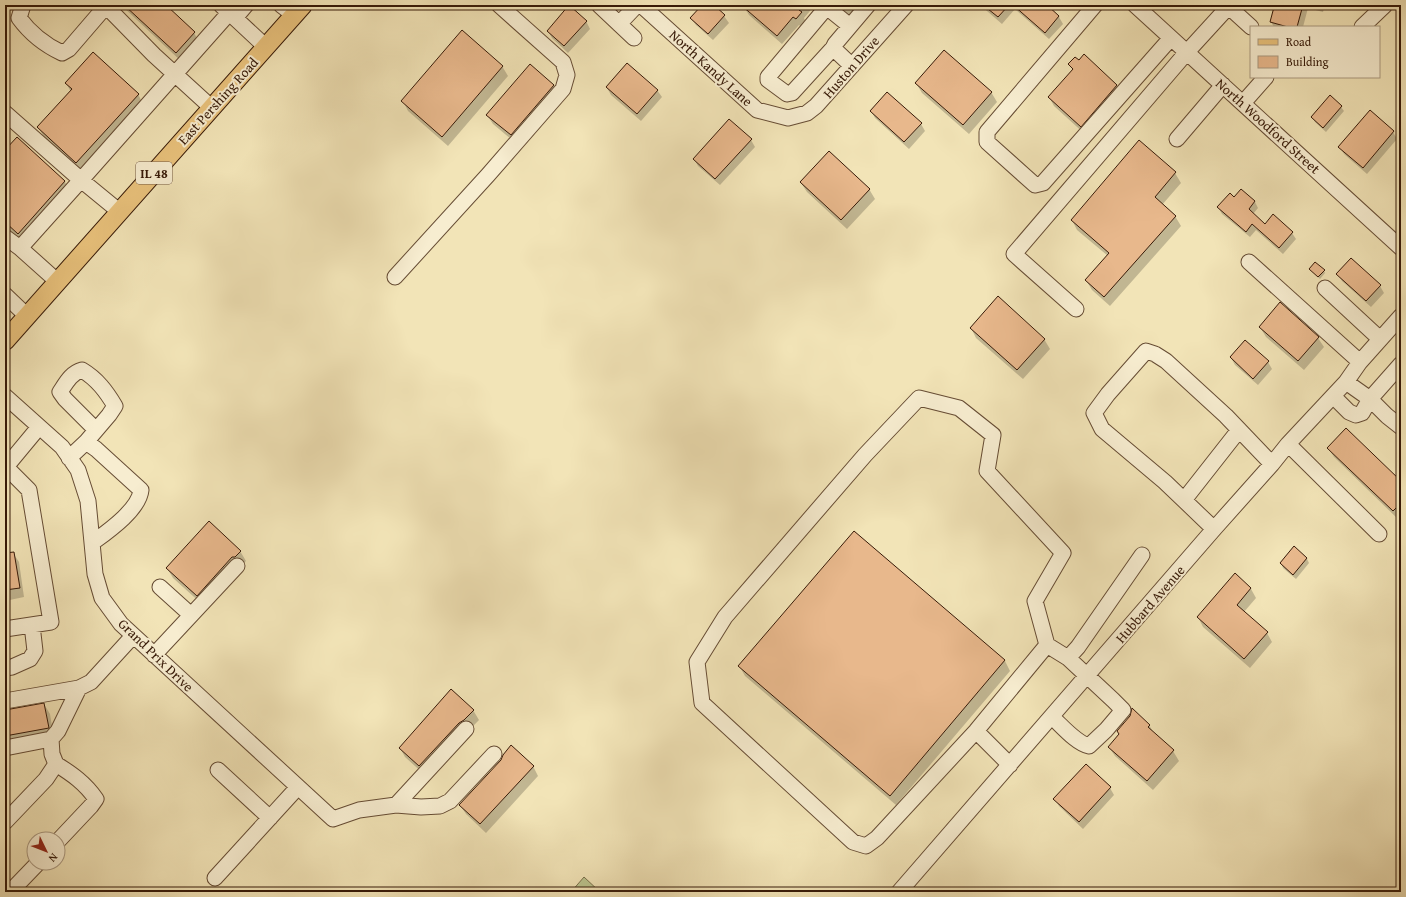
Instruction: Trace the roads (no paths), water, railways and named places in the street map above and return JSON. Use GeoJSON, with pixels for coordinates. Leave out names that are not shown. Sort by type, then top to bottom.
{"type":"FeatureCollection","features":[{"type":"Feature","properties":{"kind":"main road","name":"East Pershing Road"},"geometry":{"type":"LineString","coordinates":[[5,341],[266,47],[293,8]]}},
{"type":"Feature","properties":{"kind":"street"},"geometry":{"type":"LineString","coordinates":[[23,5],[19,18],[25,26],[49,47],[62,53],[70,49],[105,6],[154,56],[212,108]]}},
{"type":"Feature","properties":{"kind":"street"},"geometry":{"type":"LineString","coordinates":[[20,248],[228,12],[245,5]]}},
{"type":"Feature","properties":{"kind":"street"},"geometry":{"type":"LineString","coordinates":[[395,277],[488,175],[563,89],[567,75],[563,62],[499,5]]}},
{"type":"Feature","properties":{"kind":"street"},"geometry":{"type":"LineString","coordinates":[[599,5],[634,38]]}},
{"type":"Feature","properties":{"kind":"street"},"geometry":{"type":"LineString","coordinates":[[619,24],[637,5]]}},
{"type":"Feature","properties":{"kind":"street","name":"North Kandy Lane"},"geometry":{"type":"LineString","coordinates":[[641,5],[757,110],[788,118]]}},
{"type":"Feature","properties":{"kind":"street"},"geometry":{"type":"LineString","coordinates":[[850,26],[826,8],[768,76],[768,80],[787,94],[792,93],[832,48],[868,5]]}},
{"type":"Feature","properties":{"kind":"street"},"geometry":{"type":"LineString","coordinates":[[1095,5],[987,132],[987,142],[1035,185],[1043,183],[1171,38]]}},
{"type":"Feature","properties":{"kind":"street","name":"North Woodford Street"},"geometry":{"type":"LineString","coordinates":[[1135,5],[1401,248]]}},
{"type":"Feature","properties":{"kind":"street"},"geometry":{"type":"LineString","coordinates":[[1363,26],[1385,5]]}},
{"type":"Feature","properties":{"kind":"street"},"geometry":{"type":"LineString","coordinates":[[1076,309],[1014,254],[1187,52],[1229,6],[1250,26]]}},
{"type":"Feature","properties":{"kind":"street","name":"Huston Drive"},"geometry":{"type":"LineString","coordinates":[[788,118],[807,113],[816,106],[852,66],[900,7]]}},
{"type":"Feature","properties":{"kind":"street"},"geometry":{"type":"LineString","coordinates":[[228,12],[266,47]]}},
{"type":"Feature","properties":{"kind":"street"},"geometry":{"type":"LineString","coordinates":[[832,48],[852,66]]}},
{"type":"Feature","properties":{"kind":"street"},"geometry":{"type":"LineString","coordinates":[[1243,103],[1265,78]]}},
{"type":"Feature","properties":{"kind":"street"},"geometry":{"type":"LineString","coordinates":[[1178,139],[1223,85]]}},
{"type":"Feature","properties":{"kind":"street"},"geometry":{"type":"LineString","coordinates":[[5,113],[120,212]]}},
{"type":"Feature","properties":{"kind":"street"},"geometry":{"type":"LineString","coordinates":[[5,237],[20,248],[58,282]]}},
{"type":"Feature","properties":{"kind":"street"},"geometry":{"type":"LineString","coordinates":[[1249,262],[1360,362]]}},
{"type":"Feature","properties":{"kind":"street"},"geometry":{"type":"LineString","coordinates":[[1325,288],[1380,339]]}},
{"type":"Feature","properties":{"kind":"street"},"geometry":{"type":"LineString","coordinates":[[5,295],[28,316]]}},
{"type":"Feature","properties":{"kind":"street","name":"Hubbard Avenue"},"geometry":{"type":"LineString","coordinates":[[899,892],[1288,444],[1346,382],[1360,362],[1401,316]]}},
{"type":"Feature","properties":{"kind":"street"},"geometry":{"type":"LineString","coordinates":[[1214,529],[1184,500],[1102,429],[1094,413],[1108,394],[1146,351],[1155,354],[1166,361],[1226,416],[1272,464]]}},
{"type":"Feature","properties":{"kind":"street"},"geometry":{"type":"LineString","coordinates":[[1333,396],[1349,412],[1356,415],[1362,412],[1370,399],[1401,364]]}},
{"type":"Feature","properties":{"kind":"street"},"geometry":{"type":"LineString","coordinates":[[1346,382],[1370,399],[1387,416],[1400,423]]}},
{"type":"Feature","properties":{"kind":"street","name":"Grand Prix Drive"},"geometry":{"type":"LineString","coordinates":[[5,396],[62,447],[78,470],[88,500],[95,574],[102,598],[120,624],[333,819],[360,810],[396,805]]}},
{"type":"Feature","properties":{"kind":"street"},"geometry":{"type":"LineString","coordinates":[[1047,645],[976,731],[877,838],[866,846],[853,842],[702,704],[697,662],[725,617],[865,455],[919,398],[959,408],[993,435],[987,471],[1062,553],[1035,601],[1047,645],[1068,658],[1123,710],[1106,730],[1089,746],[1084,745],[1079,741],[1052,716]]}},
{"type":"Feature","properties":{"kind":"street"},"geometry":{"type":"LineString","coordinates":[[5,629],[51,622],[29,490],[6,468],[39,427]]}},
{"type":"Feature","properties":{"kind":"street"},"geometry":{"type":"LineString","coordinates":[[69,458],[96,430]]}},
{"type":"Feature","properties":{"kind":"street"},"geometry":{"type":"LineString","coordinates":[[1184,500],[1239,430]]}},
{"type":"Feature","properties":{"kind":"street"},"geometry":{"type":"LineString","coordinates":[[86,442],[96,449],[141,490],[140,497],[130,511],[113,528],[92,543]]}},
{"type":"Feature","properties":{"kind":"street"},"geometry":{"type":"LineString","coordinates":[[1288,444],[1379,534]]}},
{"type":"Feature","properties":{"kind":"street"},"geometry":{"type":"LineString","coordinates":[[1068,658],[1078,647],[1142,555]]}},
{"type":"Feature","properties":{"kind":"street"},"geometry":{"type":"LineString","coordinates":[[154,655],[237,566]]}},
{"type":"Feature","properties":{"kind":"street"},"geometry":{"type":"LineString","coordinates":[[160,587],[191,615]]}},
{"type":"Feature","properties":{"kind":"street"},"geometry":{"type":"LineString","coordinates":[[5,668],[12,667],[30,659],[35,651],[32,625]]}},
{"type":"Feature","properties":{"kind":"street"},"geometry":{"type":"LineString","coordinates":[[5,701],[79,688],[90,682],[133,636]]}},
{"type":"Feature","properties":{"kind":"street"},"geometry":{"type":"LineString","coordinates":[[5,748],[51,738],[58,731],[79,688]]}},
{"type":"Feature","properties":{"kind":"street"},"geometry":{"type":"LineString","coordinates":[[396,805],[466,730]]}},
{"type":"Feature","properties":{"kind":"street"},"geometry":{"type":"LineString","coordinates":[[976,731],[1010,765]]}},
{"type":"Feature","properties":{"kind":"street"},"geometry":{"type":"LineString","coordinates":[[51,738],[52,754],[56,764],[72,774],[89,789],[96,798],[91,806],[66,833]]}},
{"type":"Feature","properties":{"kind":"street"},"geometry":{"type":"LineString","coordinates":[[396,805],[421,807],[440,806],[450,801],[494,754]]}},
{"type":"Feature","properties":{"kind":"street"},"geometry":{"type":"LineString","coordinates":[[5,822],[46,779],[56,764]]}},
{"type":"Feature","properties":{"kind":"street"},"geometry":{"type":"LineString","coordinates":[[218,770],[270,818]]}},
{"type":"Feature","properties":{"kind":"street"},"geometry":{"type":"LineString","coordinates":[[215,878],[298,787]]}},
{"type":"Feature","properties":{"kind":"street"},"geometry":{"type":"LineString","coordinates":[[12,890],[30,871]]}}]}
